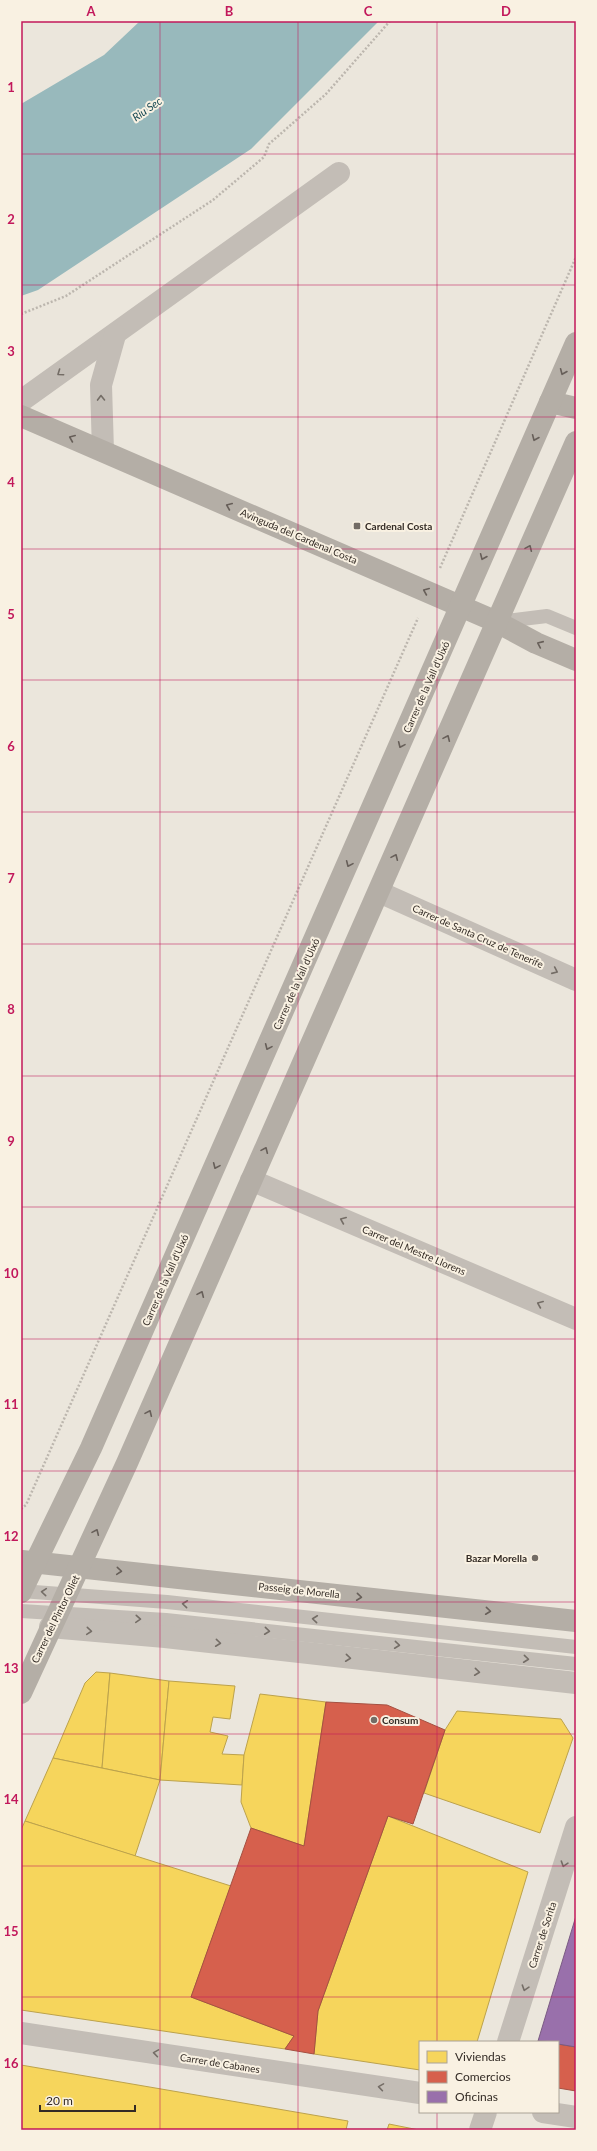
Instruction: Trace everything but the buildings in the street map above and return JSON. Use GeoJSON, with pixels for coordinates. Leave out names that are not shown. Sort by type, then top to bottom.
{"type":"FeatureCollection","features":[{"type":"Feature","properties":{"kind":"main road","name":"Carrer de la Vall d'Uixó"},"geometry":{"type":"LineString","coordinates":[[28,1562],[91,1448],[462,606],[576,343]]}},
{"type":"Feature","properties":{"kind":"main road"},"geometry":{"type":"LineString","coordinates":[[550,402],[576,408]]}},
{"type":"Feature","properties":{"kind":"main road","name":"Avinguda del Cardenal Costa"},"geometry":{"type":"LineString","coordinates":[[21,416],[462,606],[497,622],[536,643],[576,660]]}},
{"type":"Feature","properties":{"kind":"main road"},"geometry":{"type":"LineString","coordinates":[[80,1567],[379,892],[576,442]]}},
{"type":"Feature","properties":{"kind":"main road"},"geometry":{"type":"LineString","coordinates":[[21,1591],[28,1562]]}},
{"type":"Feature","properties":{"kind":"main road","name":"Passeig de Morella"},"geometry":{"type":"LineString","coordinates":[[28,1562],[576,1621]]}},
{"type":"Feature","properties":{"kind":"main road","name":"Carrer del Pintor Oliet"},"geometry":{"type":"LineString","coordinates":[[21,1693],[80,1567]]}},
{"type":"Feature","properties":{"kind":"street"},"geometry":{"type":"LineString","coordinates":[[21,400],[115,335],[339,173]]}},
{"type":"Feature","properties":{"kind":"street"},"geometry":{"type":"LineString","coordinates":[[103,451],[101,385],[115,335]]}},
{"type":"Feature","properties":{"kind":"street","name":"Carrer de Santa Cruz de Tenerife"},"geometry":{"type":"LineString","coordinates":[[379,892],[576,980]]}},
{"type":"Feature","properties":{"kind":"street","name":"Carrer del Mestre Llorens"},"geometry":{"type":"LineString","coordinates":[[251,1180],[576,1319]]}},
{"type":"Feature","properties":{"kind":"street"},"geometry":{"type":"LineString","coordinates":[[58,1612],[165,1637],[576,1683]]}},
{"type":"Feature","properties":{"kind":"street","name":"Carrer de Sorita"},"geometry":{"type":"LineString","coordinates":[[508,2041],[576,1827]]}},
{"type":"Feature","properties":{"kind":"street","name":"Carrer de Cabanes"},"geometry":{"type":"LineString","coordinates":[[21,2033],[419,2093]]}},
{"type":"Feature","properties":{"kind":"street"},"geometry":{"type":"LineString","coordinates":[[480,2130],[486,2113]]}},
{"type":"Feature","properties":{"kind":"street"},"geometry":{"type":"LineString","coordinates":[[550,2113],[576,2117]]}},
{"type":"Feature","properties":{"kind":"lane"},"geometry":{"type":"LineString","coordinates":[[497,622],[547,616],[576,628]]}},
{"type":"Feature","properties":{"kind":"lane"},"geometry":{"type":"LineString","coordinates":[[21,1591],[58,1612],[167,1602],[576,1647]]}},
{"type":"Feature","properties":{"kind":"lane"},"geometry":{"type":"LineString","coordinates":[[21,1611],[58,1612],[166,1620],[576,1664]]}},
{"type":"Feature","properties":{"kind":"path"},"geometry":{"type":"LineString","coordinates":[[21,314],[66,296],[213,200],[264,157],[269,144],[326,94],[390,21]]}},
{"type":"Feature","properties":{"kind":"path"},"geometry":{"type":"LineString","coordinates":[[21,1509],[26,1506],[576,257]]}},
{"type":"Feature","properties":{"kind":"water","name":"Riu Sec"},"geometry":{"type":"Polygon","coordinates":[[[140,21],[379,21],[251,149],[38,290],[21,296],[21,104],[104,55],[140,21]]]}},
{"type":"Feature","properties":{"kind":"place","name":"Cardenal Costa"},"geometry":{"type":"Point","coordinates":[357,526]}},
{"type":"Feature","properties":{"kind":"place","name":"Bazar Morella"},"geometry":{"type":"Point","coordinates":[535,1558]}},
{"type":"Feature","properties":{"kind":"place","name":"Consum"},"geometry":{"type":"Point","coordinates":[374,1720]}}]}
